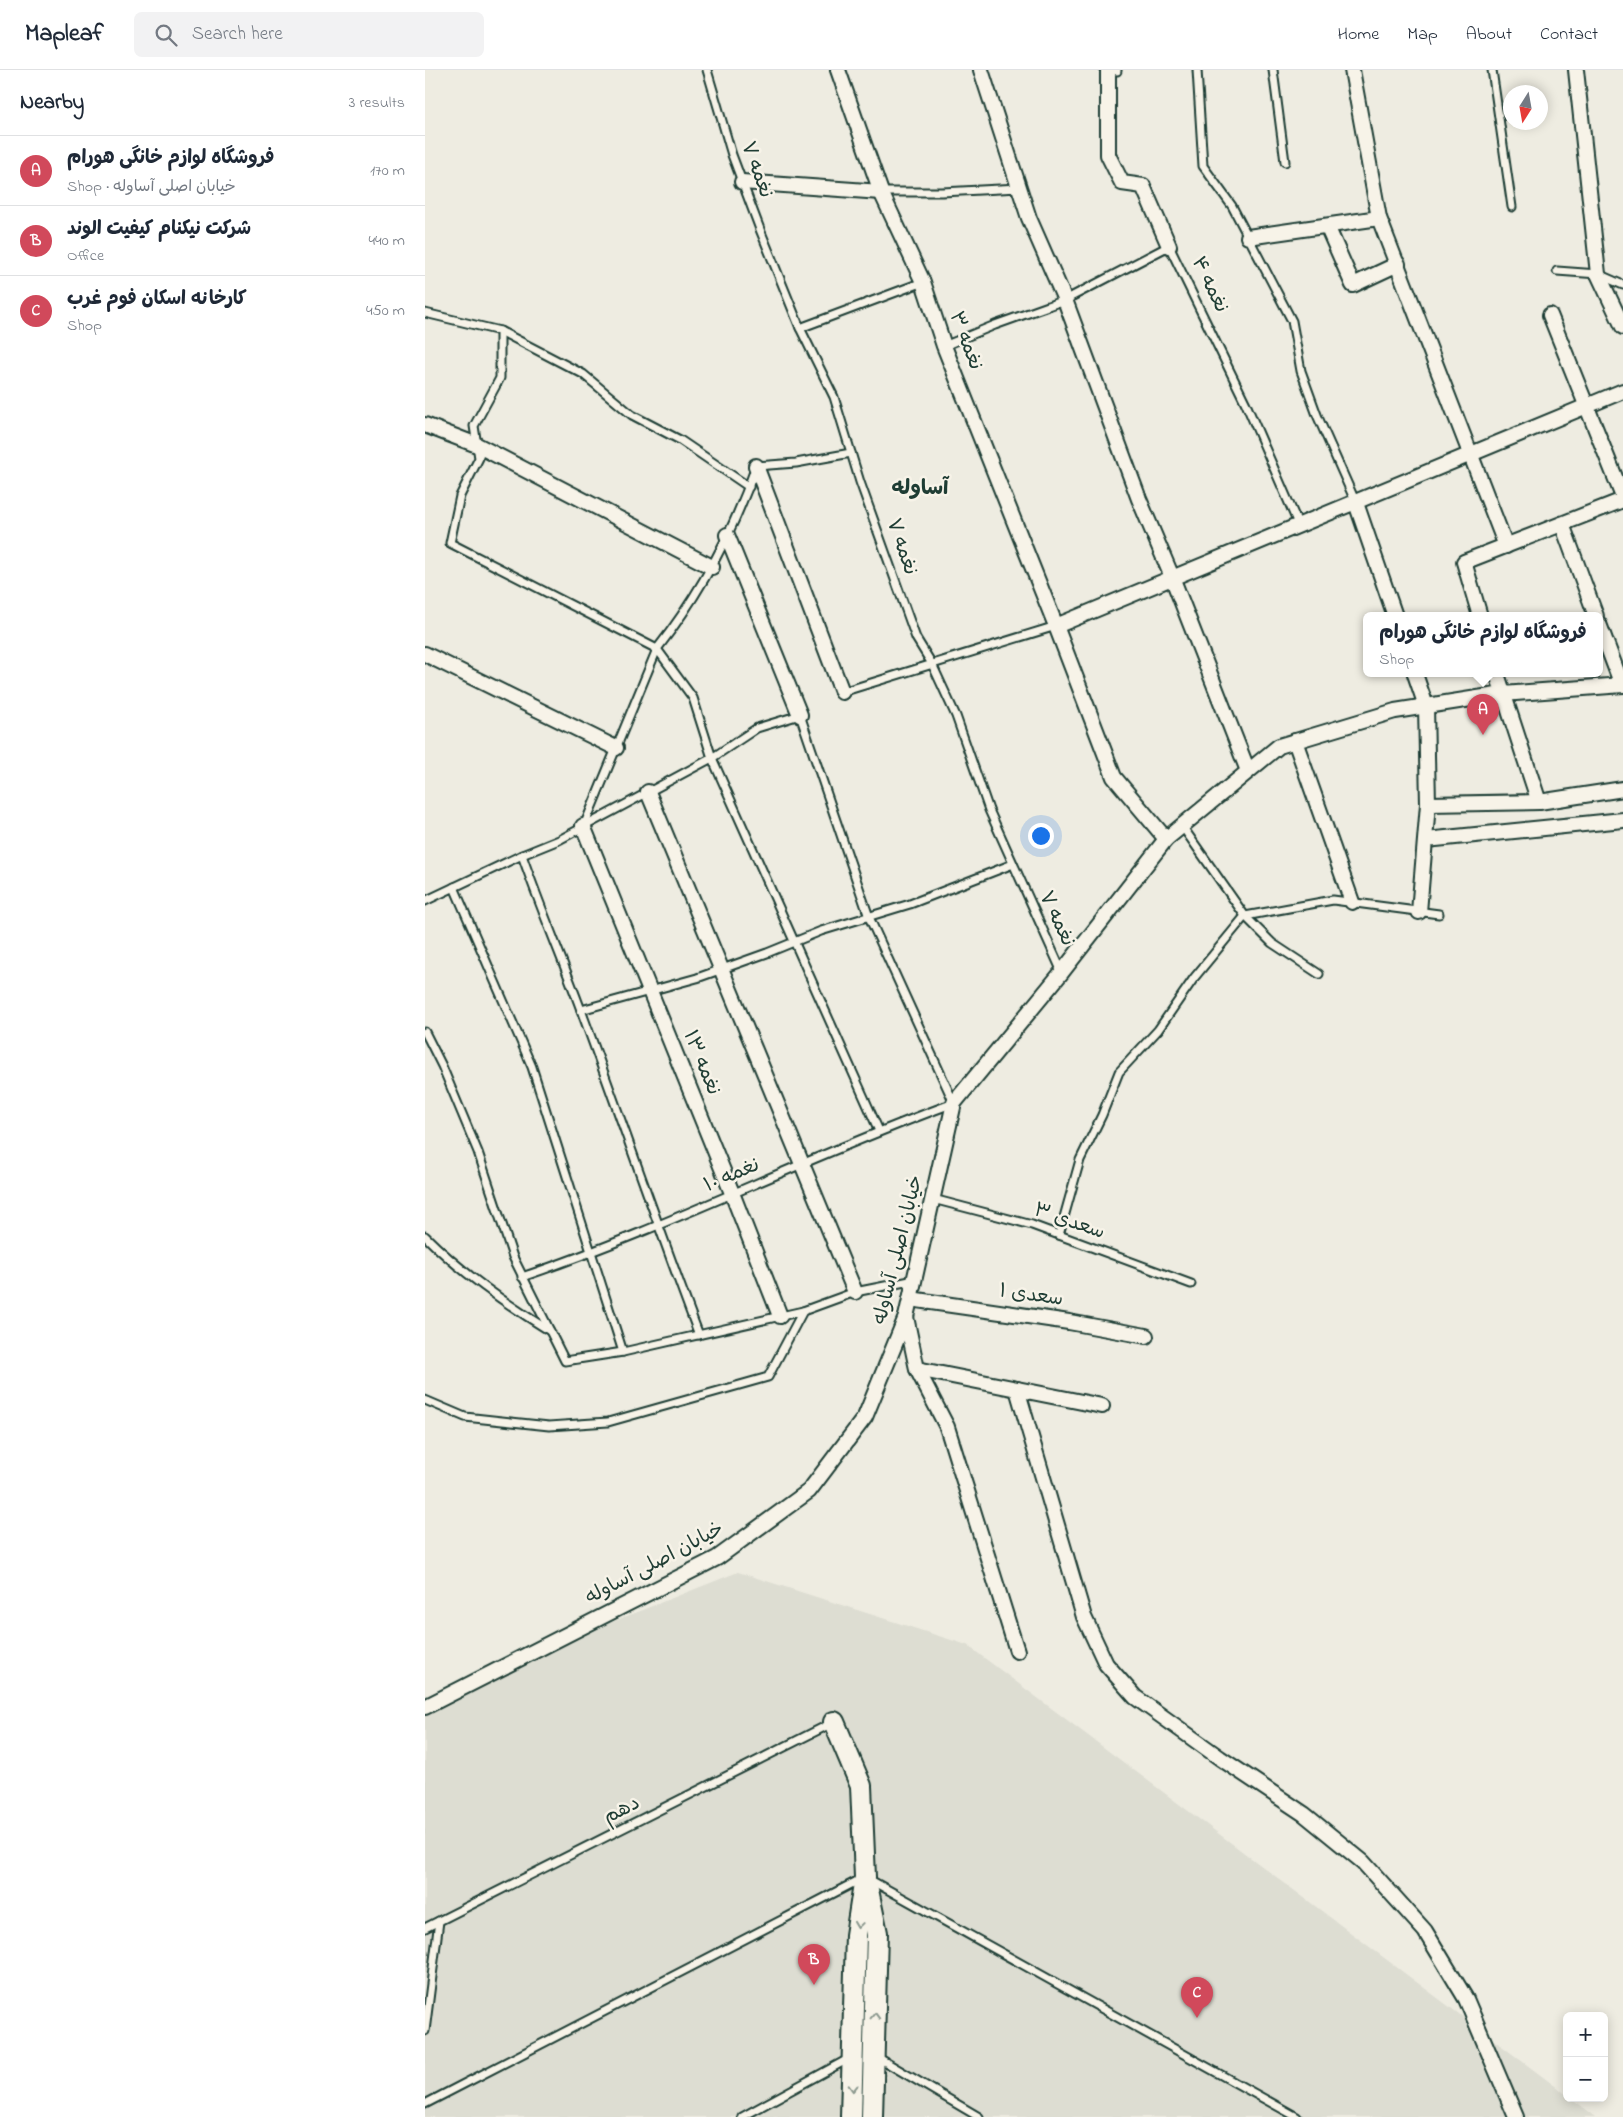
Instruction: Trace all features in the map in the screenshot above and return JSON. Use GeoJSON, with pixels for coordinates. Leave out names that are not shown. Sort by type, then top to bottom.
{"type":"FeatureCollection","features":[{"type":"Feature","properties":{"kind":"street","name":"نغمه ۳"},"geometry":{"type":"LineString","coordinates":[[838,70],[881,192],[923,282],[944,346],[1057,626]]}},
{"type":"Feature","properties":{"kind":"street"},"geometry":{"type":"LineString","coordinates":[[981,70],[1029,218],[1065,300],[1139,499],[1172,577],[1248,771]]}},
{"type":"Feature","properties":{"kind":"street"},"geometry":{"type":"LineString","coordinates":[[1109,70],[1121,70]]}},
{"type":"Feature","properties":{"kind":"street","name":"نغمه ۴"},"geometry":{"type":"LineString","coordinates":[[1109,70],[1108,155],[1122,183],[1143,186],[1169,246]]}},
{"type":"Feature","properties":{"kind":"street"},"geometry":{"type":"LineString","coordinates":[[1352,70],[1379,218],[1506,546]]}},
{"type":"Feature","properties":{"kind":"street"},"geometry":{"type":"LineString","coordinates":[[1576,70],[1598,274],[1623,327]]}},
{"type":"Feature","properties":{"kind":"street"},"geometry":{"type":"LineString","coordinates":[[742,182],[881,192]]}},
{"type":"Feature","properties":{"kind":"street"},"geometry":{"type":"LineString","coordinates":[[1248,237],[1379,218]]}},
{"type":"Feature","properties":{"kind":"street"},"geometry":{"type":"LineString","coordinates":[[1327,226],[1353,285],[1398,264]]}},
{"type":"Feature","properties":{"kind":"street"},"geometry":{"type":"LineString","coordinates":[[1479,612],[1464,562],[1623,499],[1550,315]]}},
{"type":"Feature","properties":{"kind":"street"},"geometry":{"type":"LineString","coordinates":[[1166,839],[1115,777],[1057,626],[1623,391]]}},
{"type":"Feature","properties":{"kind":"street"},"geometry":{"type":"LineString","coordinates":[[425,425],[477,445],[712,566]]}},
{"type":"Feature","properties":{"kind":"street"},"geometry":{"type":"LineString","coordinates":[[756,466],[842,692]]}},
{"type":"Feature","properties":{"kind":"street"},"geometry":{"type":"LineString","coordinates":[[1356,503],[1394,612]]}},
{"type":"Feature","properties":{"kind":"street"},"geometry":{"type":"LineString","coordinates":[[1562,524],[1595,612]]}},
{"type":"Feature","properties":{"kind":"street"},"geometry":{"type":"LineString","coordinates":[[727,535],[800,715]]}},
{"type":"Feature","properties":{"kind":"street"},"geometry":{"type":"LineString","coordinates":[[1603,634],[1623,685]]}},
{"type":"Feature","properties":{"kind":"street"},"geometry":{"type":"LineString","coordinates":[[425,654],[616,748]]}},
{"type":"Feature","properties":{"kind":"street"},"geometry":{"type":"LineString","coordinates":[[1416,677],[1426,706],[1429,804],[1419,912]]}},
{"type":"Feature","properties":{"kind":"street"},"geometry":{"type":"LineString","coordinates":[[1498,677],[1539,802]]}},
{"type":"Feature","properties":{"kind":"street","name":"خیابان اصلی آساوله"},"geometry":{"type":"LineString","coordinates":[[425,1707],[717,1558],[809,1491],[865,1417],[906,1317],[954,1103],[1062,972],[1166,839],[1279,746],[1395,711],[1503,694],[1623,685]]}},
{"type":"Feature","properties":{"kind":"street"},"geometry":{"type":"LineString","coordinates":[[1295,741],[1352,902]]}},
{"type":"Feature","properties":{"kind":"street"},"geometry":{"type":"LineString","coordinates":[[1429,804],[1539,802],[1623,789]]}},
{"type":"Feature","properties":{"kind":"street"},"geometry":{"type":"LineString","coordinates":[[648,792],[855,1292]]}},
{"type":"Feature","properties":{"kind":"street"},"geometry":{"type":"LineString","coordinates":[[1426,840],[1623,820]]}},
{"type":"Feature","properties":{"kind":"street","name":"نغمه ۱۳"},"geometry":{"type":"LineString","coordinates":[[583,826],[780,1316]]}},
{"type":"Feature","properties":{"kind":"street","name":"سعدی ۱"},"geometry":{"type":"LineString","coordinates":[[910,1299],[1069,1322],[1146,1336]]}},
{"type":"Feature","properties":{"kind":"street"},"geometry":{"type":"LineString","coordinates":[[906,1317],[917,1370],[947,1427],[1017,1652]]}},
{"type":"Feature","properties":{"kind":"street"},"geometry":{"type":"LineString","coordinates":[[917,1370],[1102,1406]]}},
{"type":"Feature","properties":{"kind":"street"},"geometry":{"type":"LineString","coordinates":[[1017,1389],[1084,1617],[1106,1664],[1135,1697],[1220,1758],[1304,1814],[1369,1869],[1425,1931],[1466,1999],[1516,2117]]}},
{"type":"Feature","properties":{"kind":"street"},"geometry":{"type":"LineString","coordinates":[[834,1722],[861,1786],[865,1877],[877,1933],[872,2117]]}},
{"type":"Feature","properties":{"kind":"street"},"geometry":{"type":"LineString","coordinates":[[851,2117],[856,1935],[865,1877]]}},
{"type":"Feature","properties":{"kind":"lane","name":"نغمه ۷"},"geometry":{"type":"LineString","coordinates":[[707,70],[742,182],[800,328],[834,397],[851,453],[916,638],[932,664],[956,716],[989,810],[1062,972]]}},
{"type":"Feature","properties":{"kind":"lane"},"geometry":{"type":"LineString","coordinates":[[1197,70],[1203,166],[1233,206],[1292,321],[1301,371],[1317,415],[1356,503]]}},
{"type":"Feature","properties":{"kind":"lane"},"geometry":{"type":"LineString","coordinates":[[1273,70],[1285,162]]}},
{"type":"Feature","properties":{"kind":"lane"},"geometry":{"type":"LineString","coordinates":[[1492,70],[1512,207]]}},
{"type":"Feature","properties":{"kind":"lane"},"geometry":{"type":"LineString","coordinates":[[881,192],[942,192],[1019,188]]}},
{"type":"Feature","properties":{"kind":"lane"},"geometry":{"type":"LineString","coordinates":[[944,346],[995,325],[1065,300],[1169,246]]}},
{"type":"Feature","properties":{"kind":"lane","name":"نغمه ۴"},"geometry":{"type":"LineString","coordinates":[[1169,246],[1246,404],[1299,526]]}},
{"type":"Feature","properties":{"kind":"lane"},"geometry":{"type":"LineString","coordinates":[[1557,271],[1598,274],[1623,285]]}},
{"type":"Feature","properties":{"kind":"lane"},"geometry":{"type":"LineString","coordinates":[[800,328],[923,282]]}},
{"type":"Feature","properties":{"kind":"lane"},"geometry":{"type":"LineString","coordinates":[[425,313],[500,331],[583,374],[631,414],[679,440],[749,486]]}},
{"type":"Feature","properties":{"kind":"lane"},"geometry":{"type":"LineString","coordinates":[[500,331],[500,378],[474,426],[479,458],[460,496],[449,543],[657,649],[693,698],[712,758],[879,1131]]}},
{"type":"Feature","properties":{"kind":"lane"},"geometry":{"type":"LineString","coordinates":[[583,826],[657,649],[679,620],[712,566],[749,486],[756,466],[796,463],[851,453]]}},
{"type":"Feature","properties":{"kind":"lane"},"geometry":{"type":"LineString","coordinates":[[842,692],[1057,626]]}},
{"type":"Feature","properties":{"kind":"lane"},"geometry":{"type":"LineString","coordinates":[[425,901],[522,855],[559,840],[712,758],[757,728],[800,715],[869,917],[954,1103]]}},
{"type":"Feature","properties":{"kind":"lane"},"geometry":{"type":"LineString","coordinates":[[1182,826],[1245,916],[1272,943],[1319,974]]}},
{"type":"Feature","properties":{"kind":"lane"},"geometry":{"type":"LineString","coordinates":[[522,855],[581,1010],[657,1225],[699,1335]]}},
{"type":"Feature","properties":{"kind":"lane"},"geometry":{"type":"LineString","coordinates":[[581,1010],[721,970],[821,931],[910,904],[1013,864]]}},
{"type":"Feature","properties":{"kind":"lane"},"geometry":{"type":"LineString","coordinates":[[454,887],[532,1067],[623,1352]]}},
{"type":"Feature","properties":{"kind":"lane"},"geometry":{"type":"LineString","coordinates":[[1059,1235],[1080,1160],[1119,1072],[1158,1030],[1194,978],[1245,916],[1333,900],[1439,914]]}},
{"type":"Feature","properties":{"kind":"lane"},"geometry":{"type":"LineString","coordinates":[[425,1032],[442,1066],[479,1152],[513,1258],[565,1361],[623,1352],[803,1311],[855,1292],[915,1280]]}},
{"type":"Feature","properties":{"kind":"lane","name":"نغمه ۱۰"},"geometry":{"type":"LineString","coordinates":[[522,1276],[590,1253],[879,1131],[954,1103]]}},
{"type":"Feature","properties":{"kind":"lane","name":"سعدی ۳"},"geometry":{"type":"LineString","coordinates":[[933,1199],[1032,1225],[1191,1284]]}},
{"type":"Feature","properties":{"kind":"lane"},"geometry":{"type":"LineString","coordinates":[[425,1236],[456,1264],[521,1313],[550,1331]]}},
{"type":"Feature","properties":{"kind":"lane"},"geometry":{"type":"LineString","coordinates":[[425,1400],[465,1417],[549,1426],[608,1422],[769,1377],[803,1311]]}},
{"type":"Feature","properties":{"kind":"lane","name":"دهم"},"geometry":{"type":"LineString","coordinates":[[425,1928],[834,1722]]}},
{"type":"Feature","properties":{"kind":"lane"},"geometry":{"type":"LineString","coordinates":[[425,2104],[865,1877],[1297,2117]]}},
{"type":"Feature","properties":{"kind":"lane"},"geometry":{"type":"LineString","coordinates":[[425,2031],[439,1921]]}},
{"type":"Feature","properties":{"kind":"lane"},"geometry":{"type":"LineString","coordinates":[[742,2117],[854,2056],[874,2056],[979,2117]]}},
{"type":"Feature","properties":{"kind":"shaded area"},"geometry":{"type":"Polygon","coordinates":[[[738,1572],[967,1645],[1563,2092],[1563,2102],[1576,2102],[1596,2117],[425,2117],[425,1696],[738,1572]]]}},
{"type":"Feature","properties":{"kind":"place","name":"فروشگاه لوازم خانگی هورام"},"geometry":{"type":"Point","coordinates":[1483,735]}},
{"type":"Feature","properties":{"kind":"place","name":"شرکت نیکنام کیفیت الوند"},"geometry":{"type":"Point","coordinates":[814,1985]}},
{"type":"Feature","properties":{"kind":"place","name":"کارخانه اسکان فوم غرب"},"geometry":{"type":"Point","coordinates":[1197,2018]}},
{"type":"Feature","properties":{"kind":"district","name":"آساوله"},"geometry":{"type":"Point","coordinates":[920,489]}}]}
